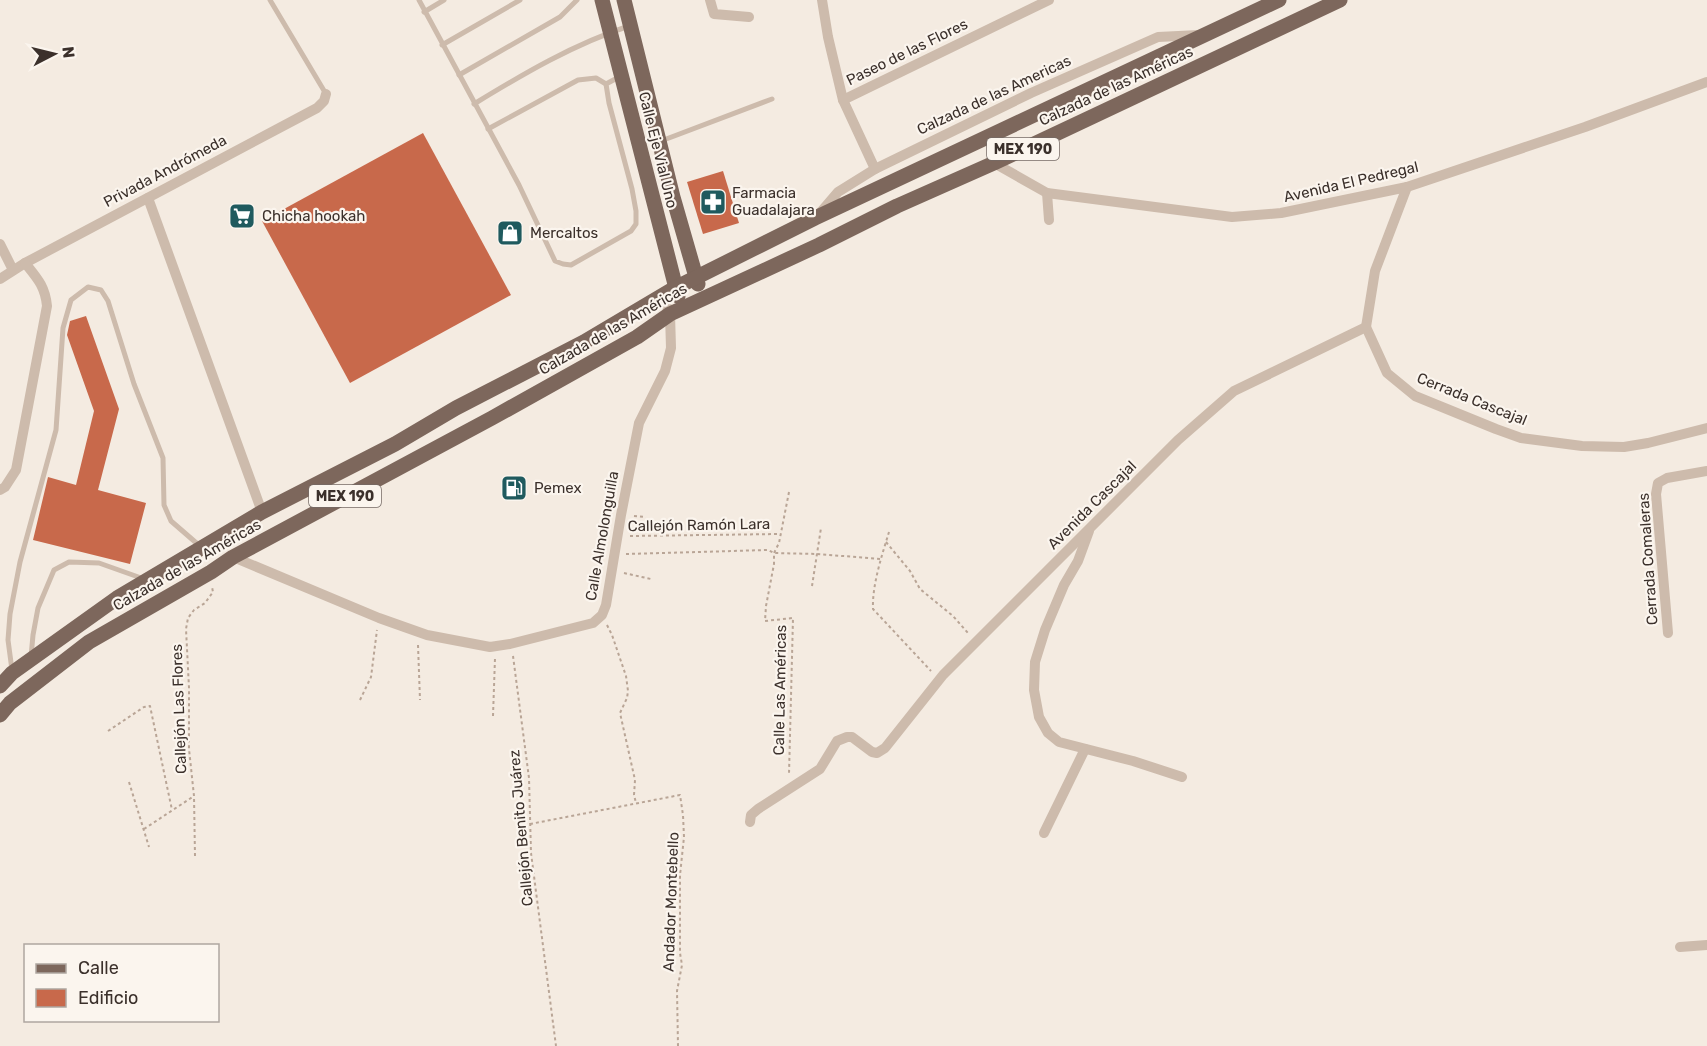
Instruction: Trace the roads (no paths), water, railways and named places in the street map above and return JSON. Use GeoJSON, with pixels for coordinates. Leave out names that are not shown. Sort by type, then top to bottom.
{"type":"FeatureCollection","features":[{"type":"Feature","properties":{"kind":"main road","name":"Calle Eje Vial Uno"},"geometry":{"type":"LineString","coordinates":[[602,0],[669,292],[676,311]]}},
{"type":"Feature","properties":{"kind":"main road","name":"Calle Eje Vial Uno"},"geometry":{"type":"LineString","coordinates":[[624,0],[695,278],[705,298]]}},
{"type":"Feature","properties":{"kind":"main road","name":"Calzada de las Américas"},"geometry":{"type":"LineString","coordinates":[[0,686],[30,659],[117,598],[262,512],[395,444],[456,408],[584,342],[695,278],[815,218],[1279,0]]}},
{"type":"Feature","properties":{"kind":"main road","name":"Calzada de las Américas"},"geometry":{"type":"LineString","coordinates":[[0,715],[10,703],[89,642],[233,557],[637,337],[676,311],[1340,0]]}},
{"type":"Feature","properties":{"kind":"street"},"geometry":{"type":"LineString","coordinates":[[710,0],[714,14],[749,17]]}},
{"type":"Feature","properties":{"kind":"street"},"geometry":{"type":"LineString","coordinates":[[822,0],[843,100],[875,169]]}},
{"type":"Feature","properties":{"kind":"street","name":"Paseo de las Flores"},"geometry":{"type":"LineString","coordinates":[[843,100],[1049,0]]}},
{"type":"Feature","properties":{"kind":"street","name":"Calzada de las Americas"},"geometry":{"type":"LineString","coordinates":[[815,218],[838,192],[875,169],[1031,93],[1158,37],[1203,35]]}},
{"type":"Feature","properties":{"kind":"street","name":"Avenida El Pedregal"},"geometry":{"type":"LineString","coordinates":[[994,163],[1047,193],[1232,216],[1281,213],[1407,187],[1585,127],[1707,82]]}},
{"type":"Feature","properties":{"kind":"street","name":"Privada Andrómeda"},"geometry":{"type":"LineString","coordinates":[[0,279],[25,263],[317,108],[324,101],[326,94]]}},
{"type":"Feature","properties":{"kind":"street"},"geometry":{"type":"LineString","coordinates":[[1366,327],[1375,271],[1407,187]]}},
{"type":"Feature","properties":{"kind":"street"},"geometry":{"type":"LineString","coordinates":[[1047,193],[1049,220]]}},
{"type":"Feature","properties":{"kind":"street"},"geometry":{"type":"LineString","coordinates":[[148,198],[262,512]]}},
{"type":"Feature","properties":{"kind":"street"},"geometry":{"type":"LineString","coordinates":[[0,244],[13,270]]}},
{"type":"Feature","properties":{"kind":"street"},"geometry":{"type":"LineString","coordinates":[[0,490],[5,487],[15,470],[47,306],[46,293],[40,281],[25,263]]}},
{"type":"Feature","properties":{"kind":"street","name":"Calle Almolonguilla"},"geometry":{"type":"LineString","coordinates":[[233,557],[418,633],[495,646],[593,623],[602,615],[606,605],[639,423],[664,371],[671,348],[676,311]]}},
{"type":"Feature","properties":{"kind":"street","name":"Cerrada Cascajal"},"geometry":{"type":"LineString","coordinates":[[1366,327],[1387,373],[1415,396],[1521,438],[1582,446],[1624,447],[1707,428]]}},
{"type":"Feature","properties":{"kind":"street","name":"Avenida Cascajal"},"geometry":{"type":"LineString","coordinates":[[750,822],[751,815],[758,809],[820,769],[837,741],[852,737],[872,752],[877,753],[885,748],[939,679],[975,642],[1178,440],[1234,391],[1366,327]]}},
{"type":"Feature","properties":{"kind":"street","name":"Cerrada Comaleras"},"geometry":{"type":"LineString","coordinates":[[1668,633],[1656,494],[1658,483],[1668,478],[1707,471]]}},
{"type":"Feature","properties":{"kind":"street"},"geometry":{"type":"LineString","coordinates":[[1090,528],[1078,561],[1064,585],[1045,630],[1035,662],[1034,690],[1039,717],[1048,733],[1059,742],[1134,761],[1182,777]]}},
{"type":"Feature","properties":{"kind":"street"},"geometry":{"type":"LineString","coordinates":[[1044,833],[1085,749]]}},
{"type":"Feature","properties":{"kind":"street"},"geometry":{"type":"LineString","coordinates":[[1680,947],[1707,945]]}},
{"type":"Feature","properties":{"kind":"lane"},"geometry":{"type":"LineString","coordinates":[[270,0],[326,94]]}},
{"type":"Feature","properties":{"kind":"lane"},"geometry":{"type":"LineString","coordinates":[[418,0],[519,185],[555,261],[563,264],[571,265],[631,231],[636,224],[632,189],[606,84]]}},
{"type":"Feature","properties":{"kind":"lane"},"geometry":{"type":"LineString","coordinates":[[424,12],[444,0]]}},
{"type":"Feature","properties":{"kind":"lane"},"geometry":{"type":"LineString","coordinates":[[442,45],[520,0]]}},
{"type":"Feature","properties":{"kind":"lane"},"geometry":{"type":"LineString","coordinates":[[459,75],[560,17],[577,0]]}},
{"type":"Feature","properties":{"kind":"lane"},"geometry":{"type":"LineString","coordinates":[[474,104],[528,71],[609,32],[630,25]]}},
{"type":"Feature","properties":{"kind":"lane"},"geometry":{"type":"LineString","coordinates":[[606,84],[621,75]]}},
{"type":"Feature","properties":{"kind":"lane"},"geometry":{"type":"LineString","coordinates":[[488,129],[578,80],[596,78],[606,84]]}},
{"type":"Feature","properties":{"kind":"lane"},"geometry":{"type":"LineString","coordinates":[[659,142],[772,99]]}},
{"type":"Feature","properties":{"kind":"lane"},"geometry":{"type":"LineString","coordinates":[[12,673],[8,640],[10,614],[20,562],[56,430],[63,328],[71,300],[87,287],[101,290],[108,301],[134,384],[163,458],[164,505],[171,521],[202,549]]}},
{"type":"Feature","properties":{"kind":"lane"},"geometry":{"type":"LineString","coordinates":[[30,659],[38,608],[54,570],[69,562],[99,563],[148,581]]}},
{"type":"Feature","properties":{"kind":"place","name":"Farmacia Guadalajara"},"geometry":{"type":"Point","coordinates":[713,202]}},
{"type":"Feature","properties":{"kind":"place","name":"Chicha hookah"},"geometry":{"type":"Point","coordinates":[242,216]}},
{"type":"Feature","properties":{"kind":"place","name":"Mercaltos"},"geometry":{"type":"Point","coordinates":[510,233]}},
{"type":"Feature","properties":{"kind":"place","name":"Pemex"},"geometry":{"type":"Point","coordinates":[514,488]}}]}
